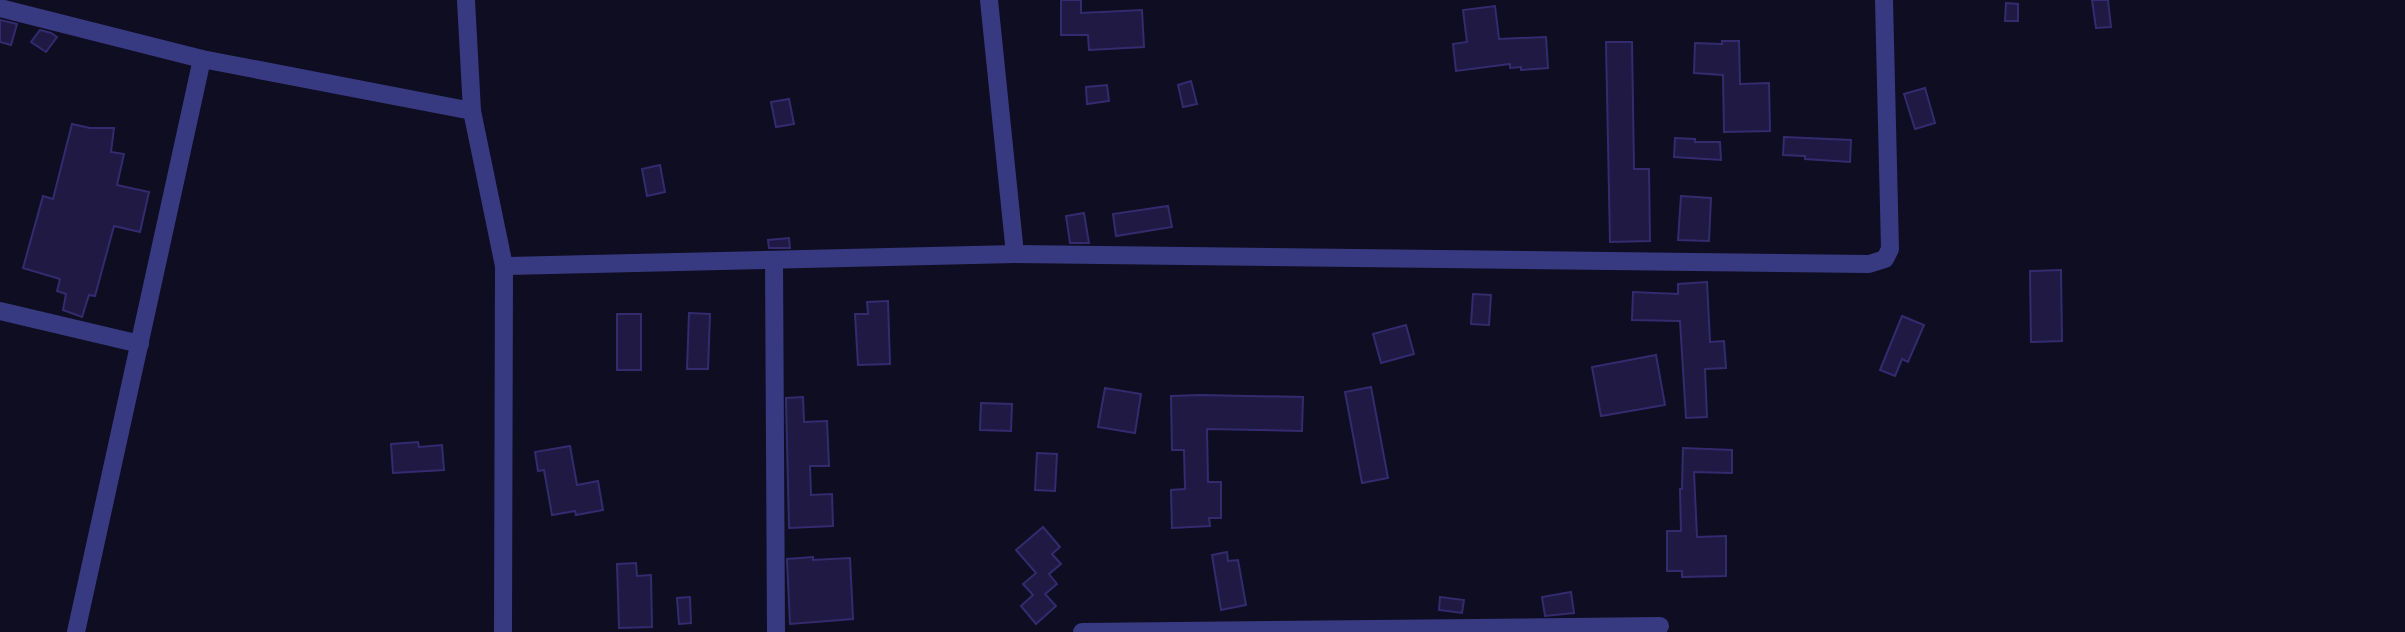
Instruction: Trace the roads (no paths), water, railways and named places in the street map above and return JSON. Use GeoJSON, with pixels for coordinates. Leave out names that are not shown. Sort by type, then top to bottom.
{"type":"FeatureCollection","features":[{"type":"Feature","properties":{"kind":"street"},"geometry":{"type":"LineString","coordinates":[[466,0],[472,111],[504,266],[503,632]]}},
{"type":"Feature","properties":{"kind":"street"},"geometry":{"type":"LineString","coordinates":[[989,0],[1015,254]]}},
{"type":"Feature","properties":{"kind":"street"},"geometry":{"type":"LineString","coordinates":[[504,266],[1015,254],[1869,264],[1885,259],[1890,249],[1884,0]]}},
{"type":"Feature","properties":{"kind":"street"},"geometry":{"type":"LineString","coordinates":[[0,8],[202,59],[472,111]]}},
{"type":"Feature","properties":{"kind":"street"},"geometry":{"type":"LineString","coordinates":[[76,632],[202,59]]}},
{"type":"Feature","properties":{"kind":"street"},"geometry":{"type":"LineString","coordinates":[[774,260],[776,632]]}},
{"type":"Feature","properties":{"kind":"street"},"geometry":{"type":"LineString","coordinates":[[0,311],[140,344]]}},
{"type":"Feature","properties":{"kind":"street"},"geometry":{"type":"LineString","coordinates":[[1082,632],[1660,626]]}}]}
